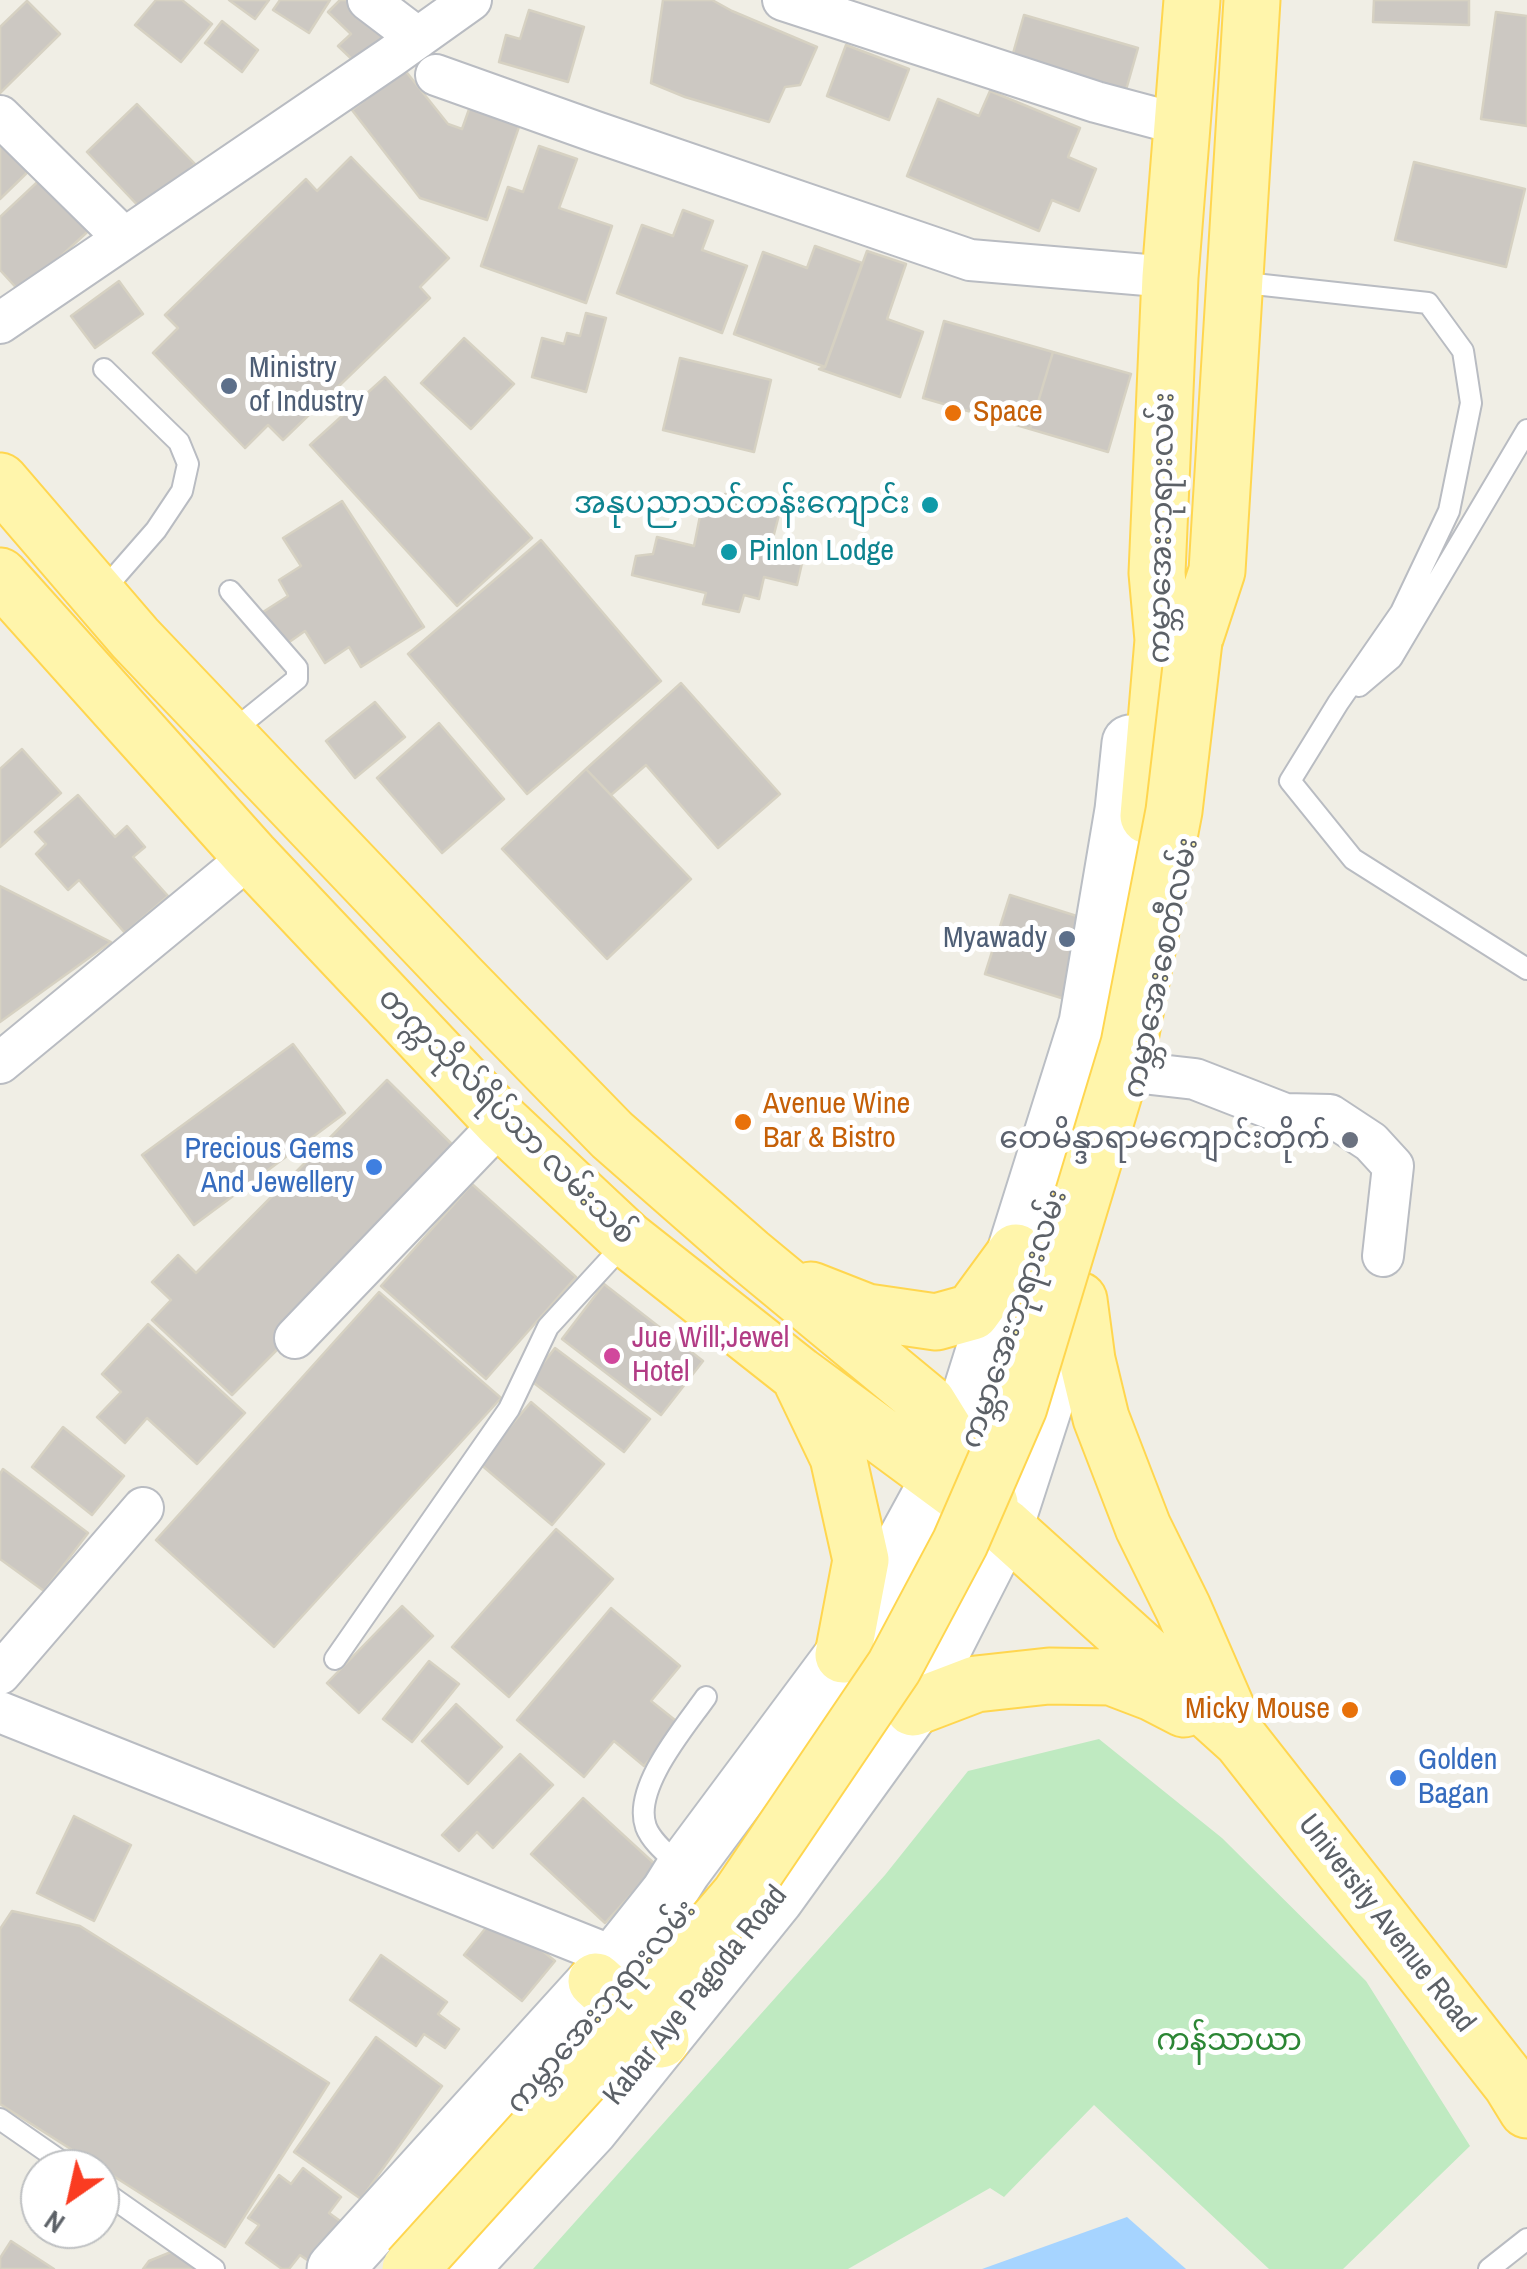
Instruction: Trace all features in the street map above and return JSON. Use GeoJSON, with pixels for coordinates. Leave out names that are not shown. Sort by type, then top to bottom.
{"type":"FeatureCollection","features":[{"type":"Feature","properties":{"kind":"main road","name":"ကမ္ဘာအေးဘုရားလမ်း"},"geometry":{"type":"LineString","coordinates":[[410,2269],[581,2080],[739,1896],[894,1667],[960,1544],[1019,1407],[1129,1044],[1174,811],[1179,641],[1157,573],[1170,277],[1192,0]]}},
{"type":"Feature","properties":{"kind":"main road","name":"ကမ္ဘာအေးဘုရားလမ်း"},"geometry":{"type":"LineString","coordinates":[[371,2269],[718,1876],[870,1651],[936,1530],[995,1397],[1106,1046],[1146,841],[1179,641],[1217,571],[1252,0]]}},
{"type":"Feature","properties":{"kind":"main road"},"geometry":{"type":"LineString","coordinates":[[0,481],[135,638],[612,1135],[928,1404],[947,1463]]}},
{"type":"Feature","properties":{"kind":"main road","name":"ကမ္ဘာအေးစေတီလမ်း"},"geometry":{"type":"LineString","coordinates":[[1005,1527],[1079,1300],[1153,1031],[1205,763],[1217,571]]}},
{"type":"Feature","properties":{"kind":"main road","name":"ကမ္ဘာအေးစေတီလမ်း"},"geometry":{"type":"LineString","coordinates":[[843,1655],[947,1463],[1087,1023],[1157,573]]}},
{"type":"Feature","properties":{"kind":"main road","name":"တက္ကသိုလ်ရိပ်သာ လမ်းသစ်"},"geometry":{"type":"LineString","coordinates":[[0,576],[251,856],[502,1122],[628,1240],[799,1375],[947,1463],[1005,1527],[1240,1740]]}},
{"type":"Feature","properties":{"kind":"main road"},"geometry":{"type":"LineString","coordinates":[[251,856],[300,810]]}},
{"type":"Feature","properties":{"kind":"main road"},"geometry":{"type":"LineString","coordinates":[[1076,1059],[1107,1081],[1128,1082],[1142,1075]]}},
{"type":"Feature","properties":{"kind":"main road"},"geometry":{"type":"LineString","coordinates":[[777,1276],[867,1312],[936,1322],[972,1312],[1016,1252]]}},
{"type":"Feature","properties":{"kind":"main road"},"geometry":{"type":"LineString","coordinates":[[1079,1300],[1087,1360],[1101,1418],[1144,1527],[1184,1608],[1240,1740]]}},
{"type":"Feature","properties":{"kind":"main road"},"geometry":{"type":"LineString","coordinates":[[799,1375],[838,1457],[861,1560],[843,1655]]}},
{"type":"Feature","properties":{"kind":"main road"},"geometry":{"type":"LineString","coordinates":[[913,1708],[1005,1527]]}},
{"type":"Feature","properties":{"kind":"main road","name":"ကမ္ဘာအေးဘုရားလမ်း"},"geometry":{"type":"LineString","coordinates":[[335,2269],[607,1970],[668,1894],[843,1655]]}},
{"type":"Feature","properties":{"kind":"main road"},"geometry":{"type":"LineString","coordinates":[[913,1708],[976,1684],[1049,1676],[1111,1678],[1153,1693],[1240,1740]]}},
{"type":"Feature","properties":{"kind":"main road","name":"Kabar Aye Pagoda Road"},"geometry":{"type":"LineString","coordinates":[[460,2269],[590,2129],[776,1898],[913,1708]]}},
{"type":"Feature","properties":{"kind":"main road","name":"University Avenue Road"},"geometry":{"type":"LineString","coordinates":[[1240,1740],[1522,2088]]}},
{"type":"Feature","properties":{"kind":"main road"},"geometry":{"type":"LineString","coordinates":[[607,1970],[661,2040]]}},
{"type":"Feature","properties":{"kind":"street"},"geometry":{"type":"LineString","coordinates":[[368,0],[418,38]]}},
{"type":"Feature","properties":{"kind":"street"},"geometry":{"type":"LineString","coordinates":[[0,322],[471,0]]}},
{"type":"Feature","properties":{"kind":"street"},"geometry":{"type":"LineString","coordinates":[[783,0],[1096,102],[1182,125]]}},
{"type":"Feature","properties":{"kind":"street"},"geometry":{"type":"LineString","coordinates":[[436,75],[970,260],[1170,277]]}},
{"type":"Feature","properties":{"kind":"street"},"geometry":{"type":"LineString","coordinates":[[0,116],[123,238]]}},
{"type":"Feature","properties":{"kind":"street"},"geometry":{"type":"LineString","coordinates":[[0,1064],[251,856]]}},
{"type":"Feature","properties":{"kind":"street"},"geometry":{"type":"LineString","coordinates":[[1142,1075],[1195,1080],[1285,1114],[1330,1115],[1371,1142],[1393,1166],[1383,1256]]}},
{"type":"Feature","properties":{"kind":"street"},"geometry":{"type":"LineString","coordinates":[[295,1338],[502,1122]]}},
{"type":"Feature","properties":{"kind":"street"},"geometry":{"type":"LineString","coordinates":[[0,1674],[143,1508]]}},
{"type":"Feature","properties":{"kind":"street"},"geometry":{"type":"LineString","coordinates":[[0,1712],[607,1970]]}},
{"type":"Feature","properties":{"kind":"lane"},"geometry":{"type":"LineString","coordinates":[[1234,282],[1428,302],[1463,351],[1471,404],[1449,511],[1401,612],[1290,781],[1353,860],[1527,968]]}},
{"type":"Feature","properties":{"kind":"lane"},"geometry":{"type":"LineString","coordinates":[[99,596],[156,530],[182,491],[188,464],[179,442],[104,370]]}},
{"type":"Feature","properties":{"kind":"lane"},"geometry":{"type":"LineString","coordinates":[[1338,703],[1392,658],[1527,430]]}},
{"type":"Feature","properties":{"kind":"lane"},"geometry":{"type":"LineString","coordinates":[[228,736],[297,679],[297,668],[230,590]]}},
{"type":"Feature","properties":{"kind":"lane"},"geometry":{"type":"LineString","coordinates":[[336,1658],[510,1408],[548,1327],[628,1240]]}},
{"type":"Feature","properties":{"kind":"lane"},"geometry":{"type":"LineString","coordinates":[[683,1870],[646,1828],[643,1804],[658,1767],[706,1697]]}},
{"type":"Feature","properties":{"kind":"lane"},"geometry":{"type":"LineString","coordinates":[[0,2118],[44,2149]]}},
{"type":"Feature","properties":{"kind":"lane"},"geometry":{"type":"LineString","coordinates":[[120,2203],[214,2269]]}},
{"type":"Feature","properties":{"kind":"lane"},"geometry":{"type":"LineString","coordinates":[[1489,2269],[1527,2239]]}},
{"type":"Feature","properties":{"kind":"green space","name":"ကန်သာယာ"},"geometry":{"type":"Polygon","coordinates":[[[1099,1739],[1222,1838],[1366,1981],[1470,2146],[1343,2269],[1269,2269],[1094,2105],[1004,2197],[990,2188],[848,2269],[533,2269],[885,1875],[968,1771],[1099,1739]]]}},
{"type":"Feature","properties":{"kind":"water"},"geometry":{"type":"Polygon","coordinates":[[[1127,2217],[1186,2269],[982,2269],[1127,2217]]]}},
{"type":"Feature","properties":{"kind":"building"},"geometry":{"type":"Polygon","coordinates":[[[156,0],[182,0],[212,24],[181,62],[135,25],[156,0]]]}},
{"type":"Feature","properties":{"kind":"building"},"geometry":{"type":"Polygon","coordinates":[[[229,0],[269,0],[255,19],[229,0]]]}},
{"type":"Feature","properties":{"kind":"building"},"geometry":{"type":"Polygon","coordinates":[[[280,0],[330,0],[309,33],[273,10],[280,0]]]}},
{"type":"Feature","properties":{"kind":"building"},"geometry":{"type":"Polygon","coordinates":[[[340,0],[352,0],[390,37],[360,67],[338,46],[351,34],[328,12],[340,0]]]}},
{"type":"Feature","properties":{"kind":"building"},"geometry":{"type":"Polygon","coordinates":[[[663,0],[712,0],[817,47],[800,85],[785,87],[769,122],[651,83],[663,0]]]}},
{"type":"Feature","properties":{"kind":"building"},"geometry":{"type":"Polygon","coordinates":[[[1374,0],[1469,0],[1469,25],[1373,22],[1374,0]]]}},
{"type":"Feature","properties":{"kind":"building"},"geometry":{"type":"Polygon","coordinates":[[[27,1],[60,34],[0,93],[0,27],[27,1]]]}},
{"type":"Feature","properties":{"kind":"building"},"geometry":{"type":"Polygon","coordinates":[[[529,10],[584,27],[568,82],[499,62],[506,35],[520,39],[529,10]]]}},
{"type":"Feature","properties":{"kind":"building"},"geometry":{"type":"Polygon","coordinates":[[[1496,12],[1527,16],[1527,126],[1481,119],[1496,12]]]}},
{"type":"Feature","properties":{"kind":"building"},"geometry":{"type":"Polygon","coordinates":[[[1024,15],[1138,48],[1122,104],[1008,71],[1024,15]]]}},
{"type":"Feature","properties":{"kind":"building"},"geometry":{"type":"Polygon","coordinates":[[[222,21],[258,50],[242,72],[205,43],[222,21]]]}},
{"type":"Feature","properties":{"kind":"building"},"geometry":{"type":"Polygon","coordinates":[[[846,45],[909,69],[889,120],[827,96],[846,45]]]}},
{"type":"Feature","properties":{"kind":"building"},"geometry":{"type":"Polygon","coordinates":[[[404,69],[448,124],[462,129],[472,101],[522,118],[487,220],[420,198],[352,110],[404,69]]]}},
{"type":"Feature","properties":{"kind":"building"},"geometry":{"type":"Polygon","coordinates":[[[990,91],[1080,128],[1068,157],[1096,169],[1079,211],[1052,200],[1039,231],[907,176],[938,99],[979,116],[990,91]]]}},
{"type":"Feature","properties":{"kind":"building"},"geometry":{"type":"Polygon","coordinates":[[[137,104],[195,164],[144,212],[87,152],[137,104]]]}},
{"type":"Feature","properties":{"kind":"building"},"geometry":{"type":"Polygon","coordinates":[[[0,124],[37,163],[0,199],[0,124]]]}},
{"type":"Feature","properties":{"kind":"building"},"geometry":{"type":"Polygon","coordinates":[[[539,146],[577,159],[559,208],[612,226],[586,303],[481,266],[508,187],[523,192],[539,146]]]}},
{"type":"Feature","properties":{"kind":"building"},"geometry":{"type":"Polygon","coordinates":[[[351,157],[449,258],[420,287],[430,298],[283,440],[268,425],[245,448],[153,353],[178,328],[165,315],[306,179],[317,191],[351,157]]]}},
{"type":"Feature","properties":{"kind":"building"},"geometry":{"type":"Polygon","coordinates":[[[1414,162],[1525,189],[1506,267],[1395,240],[1414,162]]]}},
{"type":"Feature","properties":{"kind":"building"},"geometry":{"type":"Polygon","coordinates":[[[48,172],[97,223],[21,293],[0,270],[0,217],[48,172]]]}},
{"type":"Feature","properties":{"kind":"building"},"geometry":{"type":"Polygon","coordinates":[[[683,210],[713,221],[702,250],[747,266],[722,333],[617,293],[642,225],[673,236],[683,210]]]}},
{"type":"Feature","properties":{"kind":"building"},"geometry":{"type":"Polygon","coordinates":[[[815,246],[862,263],[825,367],[734,334],[763,252],[807,268],[815,246]]]}},
{"type":"Feature","properties":{"kind":"building"},"geometry":{"type":"Polygon","coordinates":[[[867,251],[906,264],[887,319],[923,332],[900,397],[819,369],[825,367],[867,251]]]}},
{"type":"Feature","properties":{"kind":"building"},"geometry":{"type":"Polygon","coordinates":[[[119,281],[143,314],[95,348],[71,316],[119,281]]]}},
{"type":"Feature","properties":{"kind":"building"},"geometry":{"type":"Polygon","coordinates":[[[586,313],[606,318],[586,392],[532,377],[542,338],[564,344],[567,333],[580,336],[586,313]]]}},
{"type":"Feature","properties":{"kind":"building"},"geometry":{"type":"Polygon","coordinates":[[[944,321],[1053,352],[1030,429],[923,398],[944,321]]]}},
{"type":"Feature","properties":{"kind":"building"},"geometry":{"type":"Polygon","coordinates":[[[464,338],[514,384],[471,429],[421,383],[464,338]]]}},
{"type":"Feature","properties":{"kind":"building"},"geometry":{"type":"Polygon","coordinates":[[[1053,352],[1131,374],[1108,452],[1030,429],[1053,352]]]}},
{"type":"Feature","properties":{"kind":"building"},"geometry":{"type":"Polygon","coordinates":[[[680,358],[771,380],[754,452],[663,430],[680,358]]]}},
{"type":"Feature","properties":{"kind":"building"},"geometry":{"type":"Polygon","coordinates":[[[385,377],[532,538],[457,606],[310,445],[385,377]]]}},
{"type":"Feature","properties":{"kind":"building","name":"Pinlon Lodge"},"geometry":{"type":"Polygon","coordinates":[[[725,494],[781,507],[772,542],[805,550],[797,585],[764,577],[759,599],[744,595],[739,612],[703,604],[706,593],[632,575],[636,556],[653,554],[657,537],[694,546],[701,511],[720,515],[725,494]]]}},
{"type":"Feature","properties":{"kind":"building"},"geometry":{"type":"Polygon","coordinates":[[[342,501],[424,627],[361,667],[349,647],[325,663],[305,631],[285,645],[263,612],[288,596],[279,580],[301,566],[283,538],[342,501]]]}},
{"type":"Feature","properties":{"kind":"building"},"geometry":{"type":"Polygon","coordinates":[[[541,540],[661,681],[527,794],[408,654],[541,540]]]}},
{"type":"Feature","properties":{"kind":"building"},"geometry":{"type":"Polygon","coordinates":[[[681,683],[780,794],[718,848],[646,765],[611,795],[586,769],[681,683]]]}},
{"type":"Feature","properties":{"kind":"building"},"geometry":{"type":"Polygon","coordinates":[[[375,702],[405,737],[355,778],[326,741],[375,702]]]}},
{"type":"Feature","properties":{"kind":"building"},"geometry":{"type":"Polygon","coordinates":[[[439,723],[504,799],[442,853],[377,778],[439,723]]]}},
{"type":"Feature","properties":{"kind":"building"},"geometry":{"type":"Polygon","coordinates":[[[22,749],[61,793],[0,847],[0,769],[22,749]]]}},
{"type":"Feature","properties":{"kind":"building"},"geometry":{"type":"Polygon","coordinates":[[[586,769],[691,879],[607,959],[502,849],[586,769]]]}},
{"type":"Feature","properties":{"kind":"building"},"geometry":{"type":"Polygon","coordinates":[[[78,795],[115,837],[127,826],[145,847],[133,857],[168,896],[125,933],[79,880],[68,890],[36,854],[46,844],[35,832],[78,795]]]}},
{"type":"Feature","properties":{"kind":"building"},"geometry":{"type":"Polygon","coordinates":[[[0,886],[111,942],[0,1022],[0,886]]]}},
{"type":"Feature","properties":{"kind":"building"},"geometry":{"type":"Polygon","coordinates":[[[1010,895],[1099,923],[1074,1002],[985,974],[1010,895]]]}},
{"type":"Feature","properties":{"kind":"building"},"geometry":{"type":"Polygon","coordinates":[[[293,1044],[345,1113],[194,1225],[142,1155],[293,1044]]]}},
{"type":"Feature","properties":{"kind":"building"},"geometry":{"type":"Polygon","coordinates":[[[387,1080],[467,1159],[232,1395],[152,1320],[171,1300],[152,1282],[178,1255],[196,1273],[387,1080]]]}},
{"type":"Feature","properties":{"kind":"building"},"geometry":{"type":"Polygon","coordinates":[[[472,1184],[576,1277],[486,1379],[381,1286],[472,1184]]]}},
{"type":"Feature","properties":{"kind":"building"},"geometry":{"type":"Polygon","coordinates":[[[604,1284],[703,1361],[661,1415],[562,1339],[604,1284]]]}},
{"type":"Feature","properties":{"kind":"building"},"geometry":{"type":"Polygon","coordinates":[[[379,1292],[501,1398],[274,1647],[156,1540],[379,1292]]]}},
{"type":"Feature","properties":{"kind":"building"},"geometry":{"type":"Polygon","coordinates":[[[148,1324],[245,1413],[197,1464],[147,1418],[125,1443],[97,1417],[121,1392],[102,1374],[148,1324]]]}},
{"type":"Feature","properties":{"kind":"building"},"geometry":{"type":"Polygon","coordinates":[[[555,1348],[650,1419],[624,1452],[530,1380],[555,1348]]]}},
{"type":"Feature","properties":{"kind":"building"},"geometry":{"type":"Polygon","coordinates":[[[531,1402],[604,1464],[552,1525],[479,1463],[531,1402]]]}},
{"type":"Feature","properties":{"kind":"building"},"geometry":{"type":"Polygon","coordinates":[[[63,1427],[124,1476],[92,1515],[32,1467],[63,1427]]]}},
{"type":"Feature","properties":{"kind":"building"},"geometry":{"type":"Polygon","coordinates":[[[3,1469],[88,1533],[44,1591],[0,1559],[3,1469]]]}},
{"type":"Feature","properties":{"kind":"building"},"geometry":{"type":"Polygon","coordinates":[[[556,1529],[613,1579],[509,1697],[452,1647],[556,1529]]]}},
{"type":"Feature","properties":{"kind":"building"},"geometry":{"type":"Polygon","coordinates":[[[402,1606],[433,1636],[359,1713],[327,1683],[402,1606]]]}},
{"type":"Feature","properties":{"kind":"building"},"geometry":{"type":"Polygon","coordinates":[[[611,1608],[680,1666],[651,1701],[680,1724],[644,1766],[614,1741],[584,1777],[517,1720],[611,1608]]]}},
{"type":"Feature","properties":{"kind":"building"},"geometry":{"type":"Polygon","coordinates":[[[429,1661],[459,1684],[412,1742],[383,1719],[429,1661]]]}},
{"type":"Feature","properties":{"kind":"building"},"geometry":{"type":"Polygon","coordinates":[[[456,1704],[502,1747],[468,1784],[422,1741],[456,1704]]]}},
{"type":"Feature","properties":{"kind":"building"},"geometry":{"type":"Polygon","coordinates":[[[520,1754],[553,1785],[493,1848],[477,1832],[459,1851],[442,1835],[520,1754]]]}},
{"type":"Feature","properties":{"kind":"building"},"geometry":{"type":"Polygon","coordinates":[[[583,1798],[657,1866],[605,1923],[531,1854],[583,1798]]]}},
{"type":"Feature","properties":{"kind":"building"},"geometry":{"type":"Polygon","coordinates":[[[74,1816],[131,1845],[94,1921],[37,1893],[74,1816]]]}},
{"type":"Feature","properties":{"kind":"building"},"geometry":{"type":"Polygon","coordinates":[[[12,1911],[80,1926],[329,2083],[225,2247],[120,2180],[120,2149],[71,2149],[0,2104],[0,1929],[12,1911]]]}},
{"type":"Feature","properties":{"kind":"building"},"geometry":{"type":"Polygon","coordinates":[[[497,1914],[555,1961],[522,2001],[464,1955],[497,1914]]]}},
{"type":"Feature","properties":{"kind":"building"},"geometry":{"type":"Polygon","coordinates":[[[381,1955],[447,2002],[438,2014],[459,2029],[445,2048],[424,2034],[416,2046],[350,2000],[381,1955]]]}},
{"type":"Feature","properties":{"kind":"building"},"geometry":{"type":"Polygon","coordinates":[[[376,2037],[442,2086],[361,2199],[294,2152],[376,2037]]]}},
{"type":"Feature","properties":{"kind":"building"},"geometry":{"type":"Polygon","coordinates":[[[303,2168],[341,2197],[329,2213],[343,2223],[313,2264],[300,2255],[289,2269],[282,2269],[246,2243],[259,2225],[248,2218],[279,2175],[291,2184],[303,2168]]]}},
{"type":"Feature","properties":{"kind":"building"},"geometry":{"type":"Polygon","coordinates":[[[11,2241],[54,2269],[0,2269],[0,2258],[11,2241]]]}},
{"type":"Feature","properties":{"kind":"building"},"geometry":{"type":"Polygon","coordinates":[[[171,2252],[183,2253],[202,2269],[143,2269],[149,2261],[171,2252]]]}},
{"type":"Feature","properties":{"kind":"place","name":"Ministry of Industry"},"geometry":{"type":"Point","coordinates":[229,386]}},
{"type":"Feature","properties":{"kind":"place","name":"Space"},"geometry":{"type":"Point","coordinates":[953,413]}},
{"type":"Feature","properties":{"kind":"place","name":"အနုပညာသင်တန်းကျောင်း"},"geometry":{"type":"Point","coordinates":[930,505]}},
{"type":"Feature","properties":{"kind":"place","name":"Pinlon Lodge"},"geometry":{"type":"Point","coordinates":[729,552]}},
{"type":"Feature","properties":{"kind":"place","name":"Myawady"},"geometry":{"type":"Point","coordinates":[1067,939]}},
{"type":"Feature","properties":{"kind":"place","name":"Avenue Wine Bar & Bistro"},"geometry":{"type":"Point","coordinates":[743,1122]}},
{"type":"Feature","properties":{"kind":"place","name":"တေမိန္ဒာရာမကျောင်းတိုက်"},"geometry":{"type":"Point","coordinates":[1350,1140]}},
{"type":"Feature","properties":{"kind":"place","name":"Precious Gems And Jewellery"},"geometry":{"type":"Point","coordinates":[374,1167]}},
{"type":"Feature","properties":{"kind":"place","name":"Jue Will;Jewel Hotel"},"geometry":{"type":"Point","coordinates":[612,1356]}},
{"type":"Feature","properties":{"kind":"place","name":"Micky Mouse"},"geometry":{"type":"Point","coordinates":[1350,1710]}},
{"type":"Feature","properties":{"kind":"place","name":"Golden Bagan"},"geometry":{"type":"Point","coordinates":[1398,1778]}}]}
